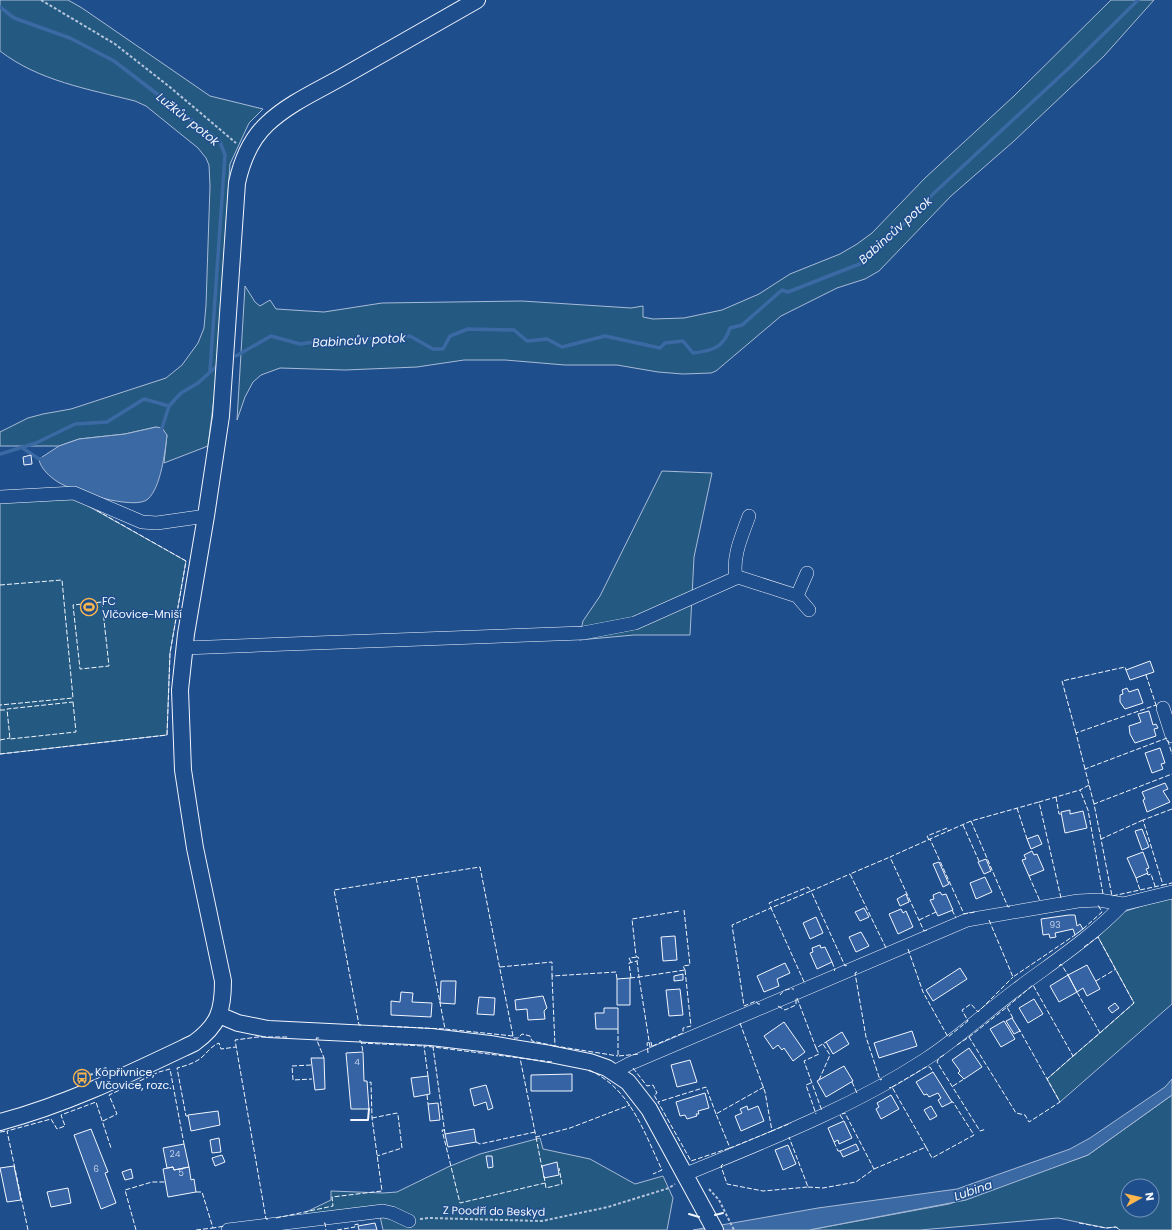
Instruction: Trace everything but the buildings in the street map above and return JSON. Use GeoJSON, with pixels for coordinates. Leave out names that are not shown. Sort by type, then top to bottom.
{"type":"FeatureCollection","features":[{"type":"Feature","properties":{"kind":"main road"},"geometry":{"type":"LineString","coordinates":[[0,1122],[75,1098],[194,1043],[208,1031],[219,1015],[222,1001],[222,981],[195,848],[183,770],[180,690],[184,648],[206,516],[220,416],[237,183],[247,151],[266,125],[280,114],[477,0]]}},
{"type":"Feature","properties":{"kind":"main road"},"geometry":{"type":"LineString","coordinates":[[219,1015],[238,1024],[262,1028],[432,1037],[490,1044],[590,1062],[614,1072],[628,1082],[643,1100],[686,1174],[715,1230]]}},
{"type":"Feature","properties":{"kind":"street"},"geometry":{"type":"LineString","coordinates":[[0,497],[74,493],[142,522],[157,523],[206,516]]}},
{"type":"Feature","properties":{"kind":"street"},"geometry":{"type":"LineString","coordinates":[[736,578],[734,569],[737,550],[749,516]]}},
{"type":"Feature","properties":{"kind":"street"},"geometry":{"type":"LineString","coordinates":[[797,596],[807,573]]}},
{"type":"Feature","properties":{"kind":"street"},"geometry":{"type":"LineString","coordinates":[[184,648],[583,633],[636,623],[738,577],[797,596],[809,610]]}},
{"type":"Feature","properties":{"kind":"street"},"geometry":{"type":"LineString","coordinates":[[1163,708],[1172,736]]}},
{"type":"Feature","properties":{"kind":"street"},"geometry":{"type":"LineString","coordinates":[[614,1072],[629,1064],[968,920],[1078,901],[1100,900],[1123,904],[1172,892]]}},
{"type":"Feature","properties":{"kind":"street"},"geometry":{"type":"LineString","coordinates":[[686,1174],[824,1116],[920,1063],[967,1030],[1012,993],[1072,949],[1108,919],[1123,904]]}},
{"type":"Feature","properties":{"kind":"street"},"geometry":{"type":"LineString","coordinates":[[228,1230],[383,1211],[392,1213],[409,1221]]}},
{"type":"Feature","properties":{"kind":"path"},"geometry":{"type":"LineString","coordinates":[[41,0],[115,44],[171,88],[219,130],[247,151]]}},
{"type":"Feature","properties":{"kind":"path","name":"Z Poodří do Beskyd"},"geometry":{"type":"LineString","coordinates":[[409,1221],[429,1218],[542,1222],[608,1207],[669,1188],[676,1183],[676,1178],[686,1174]]}},
{"type":"Feature","properties":{"kind":"path"},"geometry":{"type":"LineString","coordinates":[[725,1213],[734,1230]]}},
{"type":"Feature","properties":{"kind":"shaded area"},"geometry":{"type":"Polygon","coordinates":[[[0,0],[68,0],[82,8],[210,96],[263,109],[249,123],[230,164],[215,390],[208,446],[164,463],[167,435],[156,427],[125,434],[79,439],[59,446],[0,446],[0,432],[28,418],[71,409],[166,378],[182,365],[198,343],[204,328],[210,186],[209,165],[206,158],[198,148],[146,106],[135,101],[82,88],[47,77],[31,70],[0,51],[0,0]]]}},
{"type":"Feature","properties":{"kind":"shaded area"},"geometry":{"type":"Polygon","coordinates":[[[1111,0],[1154,0],[1104,56],[1014,141],[951,196],[879,271],[865,279],[837,288],[781,316],[716,371],[711,373],[683,374],[658,372],[617,365],[565,365],[505,360],[464,360],[417,367],[345,370],[280,368],[261,375],[253,382],[245,397],[237,420],[245,286],[255,302],[260,306],[270,300],[276,309],[324,312],[382,303],[522,301],[631,308],[643,306],[643,317],[653,319],[684,318],[722,310],[759,294],[790,274],[840,254],[872,233],[925,178],[1014,96],[1111,0]]]}},
{"type":"Feature","properties":{"kind":"shaded area"},"geometry":{"type":"Polygon","coordinates":[[[662,471],[712,473],[694,557],[690,635],[634,635],[579,640],[583,621],[600,596],[662,471]]]}},
{"type":"Feature","properties":{"kind":"shaded area","name":"FC Vlčovice-Mniší"},"geometry":{"type":"Polygon","coordinates":[[[72,497],[186,561],[170,653],[167,735],[0,754],[0,502],[72,497]]]}},
{"type":"Feature","properties":{"kind":"shaded area"},"geometry":{"type":"Polygon","coordinates":[[[1172,896],[1172,1004],[1060,1102],[1047,1079],[1134,1003],[1098,937],[1123,912],[1172,896]]]}},
{"type":"Feature","properties":{"kind":"shaded area"},"geometry":{"type":"Polygon","coordinates":[[[1172,1095],[1172,1230],[1120,1230],[1116,1227],[1106,1228],[1058,1218],[920,1230],[809,1230],[949,1204],[1088,1155],[1172,1095]]]}},
{"type":"Feature","properties":{"kind":"shaded area"},"geometry":{"type":"Polygon","coordinates":[[[540,1138],[543,1149],[590,1159],[635,1184],[663,1176],[673,1198],[667,1230],[383,1230],[380,1216],[307,1224],[306,1212],[331,1200],[331,1191],[383,1193],[397,1192],[448,1167],[480,1154],[540,1138]]]}},
{"type":"Feature","properties":{"kind":"water"},"geometry":{"type":"Polygon","coordinates":[[[156,427],[162,428],[167,435],[164,460],[159,478],[152,494],[148,499],[141,502],[130,503],[103,498],[65,486],[52,478],[43,469],[39,459],[59,446],[79,439],[125,434],[156,427]]]}},
{"type":"Feature","properties":{"kind":"water","name":"Lubina"},"geometry":{"type":"Polygon","coordinates":[[[1172,1079],[1172,1095],[1088,1155],[966,1200],[809,1230],[693,1230],[818,1208],[957,1189],[1070,1149],[1090,1138],[1165,1087],[1172,1079]]]}},
{"type":"Feature","properties":{"kind":"waterway","name":"Babincův potok"},"geometry":{"type":"LineString","coordinates":[[236,356],[271,336],[300,344],[322,341],[410,336],[433,349],[443,349],[450,336],[468,329],[514,330],[527,341],[547,339],[562,347],[605,336],[660,348],[665,343],[683,341],[693,353],[712,349],[721,344],[730,328],[742,325],[782,290],[788,292],[862,263],[883,245],[933,194],[1070,67],[1138,0]]}},
{"type":"Feature","properties":{"kind":"waterway","name":"Lužkův potok"},"geometry":{"type":"LineString","coordinates":[[0,7],[14,18],[70,38],[114,61],[220,142],[225,155],[210,371]]}},
{"type":"Feature","properties":{"kind":"waterway","name":"Babincův potok"},"geometry":{"type":"LineString","coordinates":[[0,454],[36,443],[75,424],[107,422],[144,399],[169,406],[181,393],[198,383],[219,364]]}},
{"type":"Feature","properties":{"kind":"waterway"},"geometry":{"type":"LineString","coordinates":[[160,431],[169,406]]}},
{"type":"Feature","properties":{"kind":"waterway"},"geometry":{"type":"LineString","coordinates":[[21,447],[39,459],[43,459]]}},
{"type":"Feature","properties":{"kind":"fence"},"geometry":{"type":"LineString","coordinates":[[0,754],[167,735],[170,653],[186,561],[96,510]]}},
{"type":"Feature","properties":{"kind":"fence"},"geometry":{"type":"LineString","coordinates":[[0,585],[62,580],[73,698],[0,705]]}},
{"type":"Feature","properties":{"kind":"fence"},"geometry":{"type":"LineString","coordinates":[[102,602],[109,666],[80,669],[73,605],[102,602]]}},
{"type":"Feature","properties":{"kind":"fence"},"geometry":{"type":"LineString","coordinates":[[1076,733],[1062,681],[1125,667],[1126,670]]}},
{"type":"Feature","properties":{"kind":"fence"},"geometry":{"type":"LineString","coordinates":[[1146,675],[1156,705]]}},
{"type":"Feature","properties":{"kind":"fence"},"geometry":{"type":"LineString","coordinates":[[73,702],[76,732],[10,739],[7,709],[73,702]]}},
{"type":"Feature","properties":{"kind":"fence"},"geometry":{"type":"LineString","coordinates":[[1085,769],[1076,733],[1156,705],[1157,708]]}},
{"type":"Feature","properties":{"kind":"fence"},"geometry":{"type":"LineString","coordinates":[[0,710],[7,710]]}},
{"type":"Feature","properties":{"kind":"fence"},"geometry":{"type":"LineString","coordinates":[[0,740],[10,738]]}},
{"type":"Feature","properties":{"kind":"fence"},"geometry":{"type":"LineString","coordinates":[[1094,804],[1085,769],[1167,738],[1172,754]]}},
{"type":"Feature","properties":{"kind":"fence"},"geometry":{"type":"LineString","coordinates":[[1101,839],[1094,804],[1172,774]]}},
{"type":"Feature","properties":{"kind":"fence"},"geometry":{"type":"LineString","coordinates":[[1089,785],[1080,790],[1088,810],[1103,894],[1101,894]]}},
{"type":"Feature","properties":{"kind":"fence"},"geometry":{"type":"LineString","coordinates":[[1061,898],[1039,802],[1080,790]]}},
{"type":"Feature","properties":{"kind":"fence"},"geometry":{"type":"LineString","coordinates":[[1056,797],[1059,814],[1062,814]]}},
{"type":"Feature","properties":{"kind":"fence"},"geometry":{"type":"LineString","coordinates":[[1010,906],[1008,907],[971,821],[1039,802]]}},
{"type":"Feature","properties":{"kind":"fence"},"geometry":{"type":"LineString","coordinates":[[1017,808],[1027,839]]}},
{"type":"Feature","properties":{"kind":"fence"},"geometry":{"type":"LineString","coordinates":[[1172,809],[1143,820],[1163,885],[1172,883]]}},
{"type":"Feature","properties":{"kind":"fence"},"geometry":{"type":"LineString","coordinates":[[1143,820],[1101,839],[1112,896],[1163,885]]}},
{"type":"Feature","properties":{"kind":"fence"},"geometry":{"type":"LineString","coordinates":[[971,821],[930,839],[964,914],[975,912]]}},
{"type":"Feature","properties":{"kind":"fence"},"geometry":{"type":"LineString","coordinates":[[963,825],[979,861]]}},
{"type":"Feature","properties":{"kind":"fence"},"geometry":{"type":"LineString","coordinates":[[929,840],[927,836],[947,828],[949,831]]}},
{"type":"Feature","properties":{"kind":"fence"},"geometry":{"type":"LineString","coordinates":[[927,930],[924,931],[890,857],[930,839]]}},
{"type":"Feature","properties":{"kind":"fence"},"geometry":{"type":"LineString","coordinates":[[886,948],[850,874],[890,857]]}},
{"type":"Feature","properties":{"kind":"fence"},"geometry":{"type":"LineString","coordinates":[[513,1036],[445,1029],[416,877],[480,867],[513,1036],[514,1038],[518,1038],[522,1034],[530,1036],[532,1041],[555,1046]]}},
{"type":"Feature","properties":{"kind":"fence"},"geometry":{"type":"LineString","coordinates":[[1147,873],[1148,875],[1151,874],[1155,886]]}},
{"type":"Feature","properties":{"kind":"fence"},"geometry":{"type":"LineString","coordinates":[[847,965],[845,966],[811,891],[850,874]]}},
{"type":"Feature","properties":{"kind":"fence"},"geometry":{"type":"LineString","coordinates":[[1029,876],[1040,901]]}},
{"type":"Feature","properties":{"kind":"fence"},"geometry":{"type":"LineString","coordinates":[[361,1025],[359,1025],[334,890],[416,877]]}},
{"type":"Feature","properties":{"kind":"fence"},"geometry":{"type":"LineString","coordinates":[[1136,878],[1140,890]]}},
{"type":"Feature","properties":{"kind":"fence"},"geometry":{"type":"LineString","coordinates":[[760,1004],[756,1001],[744,1006],[732,925],[771,908],[769,903],[808,887],[811,891],[771,908],[805,984]]}},
{"type":"Feature","properties":{"kind":"fence"},"geometry":{"type":"LineString","coordinates":[[1083,929],[1102,912],[1098,905]]}},
{"type":"Feature","properties":{"kind":"fence"},"geometry":{"type":"LineString","coordinates":[[684,910],[690,965],[683,966],[685,970]]}},
{"type":"Feature","properties":{"kind":"fence"},"geometry":{"type":"LineString","coordinates":[[952,910],[956,918]]}},
{"type":"Feature","properties":{"kind":"fence"},"geometry":{"type":"LineString","coordinates":[[630,978],[639,977],[637,961],[639,958],[636,956],[632,919],[680,911]]}},
{"type":"Feature","properties":{"kind":"fence"},"geometry":{"type":"LineString","coordinates":[[919,920],[936,912]]}},
{"type":"Feature","properties":{"kind":"fence"},"geometry":{"type":"LineString","coordinates":[[989,920],[1013,977],[1075,935]]}},
{"type":"Feature","properties":{"kind":"fence"},"geometry":{"type":"LineString","coordinates":[[1084,947],[1098,937],[1134,1003],[1100,1033]]}},
{"type":"Feature","properties":{"kind":"fence"},"geometry":{"type":"LineString","coordinates":[[908,949],[923,992],[948,1037],[968,1021],[962,1010],[971,1004],[978,1012],[1013,977]]}},
{"type":"Feature","properties":{"kind":"fence"},"geometry":{"type":"LineString","coordinates":[[631,962],[629,958],[638,957]]}},
{"type":"Feature","properties":{"kind":"fence"},"geometry":{"type":"LineString","coordinates":[[631,978],[629,963],[637,961]]}},
{"type":"Feature","properties":{"kind":"fence"},"geometry":{"type":"LineString","coordinates":[[500,967],[552,962],[552,976]]}},
{"type":"Feature","properties":{"kind":"fence"},"geometry":{"type":"LineString","coordinates":[[832,962],[834,971]]}},
{"type":"Feature","properties":{"kind":"fence"},"geometry":{"type":"LineString","coordinates":[[1059,966],[1061,964],[1068,975]]}},
{"type":"Feature","properties":{"kind":"fence"},"geometry":{"type":"LineString","coordinates":[[1096,981],[1116,969]]}},
{"type":"Feature","properties":{"kind":"fence"},"geometry":{"type":"LineString","coordinates":[[685,970],[691,1026],[683,1028],[683,1033],[650,1047],[639,977],[685,970]]}},
{"type":"Feature","properties":{"kind":"fence"},"geometry":{"type":"LineString","coordinates":[[617,979],[616,972],[552,976],[555,1046],[618,1056]]}},
{"type":"Feature","properties":{"kind":"fence"},"geometry":{"type":"LineString","coordinates":[[857,972],[855,973],[866,1037],[880,1080],[882,1079]]}},
{"type":"Feature","properties":{"kind":"fence"},"geometry":{"type":"LineString","coordinates":[[1007,1007],[1033,985],[1073,1056],[1047,1079]]}},
{"type":"Feature","properties":{"kind":"fence"},"geometry":{"type":"LineString","coordinates":[[780,995],[786,990],[794,989]]}},
{"type":"Feature","properties":{"kind":"fence"},"geometry":{"type":"LineString","coordinates":[[1073,1056],[1100,1033],[1077,992]]}},
{"type":"Feature","properties":{"kind":"fence"},"geometry":{"type":"LineString","coordinates":[[778,1006],[785,1010],[796,1005],[796,998]]}},
{"type":"Feature","properties":{"kind":"fence"},"geometry":{"type":"LineString","coordinates":[[797,998],[816,1048],[826,1042]]}},
{"type":"Feature","properties":{"kind":"fence"},"geometry":{"type":"LineString","coordinates":[[969,1037],[1007,1007],[1014,1020]]}},
{"type":"Feature","properties":{"kind":"fence"},"geometry":{"type":"LineString","coordinates":[[740,1023],[765,1092],[772,1131],[791,1123]]}},
{"type":"Feature","properties":{"kind":"fence"},"geometry":{"type":"LineString","coordinates":[[383,1026],[445,1029]]}},
{"type":"Feature","properties":{"kind":"fence"},"geometry":{"type":"LineString","coordinates":[[618,1029],[618,1056],[640,1054]]}},
{"type":"Feature","properties":{"kind":"fence"},"geometry":{"type":"LineString","coordinates":[[957,1045],[969,1037],[1016,1113],[1025,1115],[1029,1122],[1060,1102],[1019,1029]]}},
{"type":"Feature","properties":{"kind":"fence"},"geometry":{"type":"LineString","coordinates":[[268,1219],[266,1219],[235,1040],[258,1037],[288,1037]]}},
{"type":"Feature","properties":{"kind":"fence"},"geometry":{"type":"LineString","coordinates":[[319,1038],[316,1038],[324,1058]]}},
{"type":"Feature","properties":{"kind":"fence"},"geometry":{"type":"LineString","coordinates":[[359,1041],[361,1041],[363,1052]]}},
{"type":"Feature","properties":{"kind":"fence"},"geometry":{"type":"LineString","coordinates":[[648,1053],[647,1043],[651,1042],[652,1047]]}},
{"type":"Feature","properties":{"kind":"fence"},"geometry":{"type":"LineString","coordinates":[[188,1116],[186,1116],[177,1068],[199,1060],[216,1044],[219,1043],[221,1049],[236,1047]]}},
{"type":"Feature","properties":{"kind":"fence"},"geometry":{"type":"LineString","coordinates":[[361,1043],[424,1046]]}},
{"type":"Feature","properties":{"kind":"fence"},"geometry":{"type":"LineString","coordinates":[[819,1080],[830,1055],[823,1044]]}},
{"type":"Feature","properties":{"kind":"fence"},"geometry":{"type":"LineString","coordinates":[[428,1076],[424,1046],[433,1047]]}},
{"type":"Feature","properties":{"kind":"fence"},"geometry":{"type":"LineString","coordinates":[[445,1134],[433,1047],[520,1058]]}},
{"type":"Feature","properties":{"kind":"fence"},"geometry":{"type":"LineString","coordinates":[[816,1048],[819,1054],[804,1061],[822,1111]]}},
{"type":"Feature","properties":{"kind":"fence"},"geometry":{"type":"LineString","coordinates":[[944,1055],[939,1058],[937,1062],[980,1131],[986,1129]]}},
{"type":"Feature","properties":{"kind":"fence"},"geometry":{"type":"LineString","coordinates":[[552,1062],[520,1058],[536,1137],[570,1128],[630,1105]]}},
{"type":"Feature","properties":{"kind":"fence"},"geometry":{"type":"LineString","coordinates":[[311,1065],[292,1066],[293,1080],[312,1079]]}},
{"type":"Feature","properties":{"kind":"fence"},"geometry":{"type":"LineString","coordinates":[[892,1087],[926,1067],[930,1067],[933,1072]]}},
{"type":"Feature","properties":{"kind":"fence"},"geometry":{"type":"LineString","coordinates":[[633,1068],[647,1086],[653,1085],[657,1093],[654,1095],[658,1102]]}},
{"type":"Feature","properties":{"kind":"fence"},"geometry":{"type":"LineString","coordinates":[[103,1121],[117,1114],[109,1095],[159,1072],[170,1069],[184,1144]]}},
{"type":"Feature","properties":{"kind":"fence"},"geometry":{"type":"LineString","coordinates":[[589,1070],[603,1078],[615,1088],[634,1112],[662,1170],[653,1174]]}},
{"type":"Feature","properties":{"kind":"fence"},"geometry":{"type":"LineString","coordinates":[[953,1086],[964,1079]]}},
{"type":"Feature","properties":{"kind":"fence"},"geometry":{"type":"LineString","coordinates":[[276,1218],[333,1206],[332,1197],[382,1191],[372,1118],[371,1082],[367,1083]]}},
{"type":"Feature","properties":{"kind":"fence"},"geometry":{"type":"LineString","coordinates":[[852,1082],[856,1093]]}},
{"type":"Feature","properties":{"kind":"fence"},"geometry":{"type":"LineString","coordinates":[[811,1083],[806,1085],[816,1114]]}},
{"type":"Feature","properties":{"kind":"fence"},"geometry":{"type":"LineString","coordinates":[[716,1114],[706,1087],[658,1102],[691,1161],[730,1148]]}},
{"type":"Feature","properties":{"kind":"fence"},"geometry":{"type":"LineString","coordinates":[[764,1087],[716,1114],[730,1148],[772,1131]]}},
{"type":"Feature","properties":{"kind":"fence"},"geometry":{"type":"LineString","coordinates":[[874,1169],[926,1147],[892,1087],[889,1088]]}},
{"type":"Feature","properties":{"kind":"fence"},"geometry":{"type":"LineString","coordinates":[[427,1095],[428,1104]]}},
{"type":"Feature","properties":{"kind":"fence"},"geometry":{"type":"LineString","coordinates":[[28,1230],[7,1131],[51,1119],[57,1129],[65,1126],[61,1115],[96,1102],[111,1148]]}},
{"type":"Feature","properties":{"kind":"fence"},"geometry":{"type":"LineString","coordinates":[[926,1147],[932,1158],[974,1135],[952,1102]]}},
{"type":"Feature","properties":{"kind":"fence"},"geometry":{"type":"LineString","coordinates":[[372,1118],[397,1113],[398,1115],[402,1148],[377,1156]]}},
{"type":"Feature","properties":{"kind":"fence"},"geometry":{"type":"LineString","coordinates":[[808,1187],[823,1188],[856,1182],[874,1169],[845,1113],[842,1114]]}},
{"type":"Feature","properties":{"kind":"fence"},"geometry":{"type":"LineString","coordinates":[[840,1115],[844,1121]]}},
{"type":"Feature","properties":{"kind":"fence"},"geometry":{"type":"LineString","coordinates":[[445,1130],[442,1130],[460,1203],[545,1183]]}},
{"type":"Feature","properties":{"kind":"fence"},"geometry":{"type":"LineString","coordinates":[[0,1132],[7,1131]]}},
{"type":"Feature","properties":{"kind":"fence"},"geometry":{"type":"LineString","coordinates":[[476,1142],[480,1144],[535,1132]]}},
{"type":"Feature","properties":{"kind":"fence"},"geometry":{"type":"LineString","coordinates":[[536,1137],[542,1168]]}},
{"type":"Feature","properties":{"kind":"fence"},"geometry":{"type":"LineString","coordinates":[[723,1164],[721,1166],[727,1184],[763,1191],[808,1187],[789,1137]]}},
{"type":"Feature","properties":{"kind":"fence"},"geometry":{"type":"LineString","coordinates":[[834,1142],[838,1151],[840,1151]]}},
{"type":"Feature","properties":{"kind":"fence"},"geometry":{"type":"LineString","coordinates":[[544,1176],[546,1188],[562,1184],[559,1168]]}},
{"type":"Feature","properties":{"kind":"fence"},"geometry":{"type":"LineString","coordinates":[[136,1230],[125,1190],[152,1182],[165,1182]]}},
{"type":"Feature","properties":{"kind":"fence"},"geometry":{"type":"LineString","coordinates":[[196,1192],[202,1192],[213,1228],[225,1226]]}},
{"type":"Feature","properties":{"kind":"fence"},"geometry":{"type":"LineString","coordinates":[[324,1223],[326,1230]]}},
{"type":"Feature","properties":{"kind":"fence"},"geometry":{"type":"LineString","coordinates":[[1079,1223],[1106,1228],[1116,1227],[1120,1230]]}},
{"type":"Feature","properties":{"kind":"fence"},"geometry":{"type":"LineString","coordinates":[[337,1230],[355,1227],[354,1225],[358,1224],[358,1226]]}},
{"type":"Feature","properties":{"kind":"fence"},"geometry":{"type":"LineString","coordinates":[[196,1230],[213,1228]]}},
{"type":"Feature","properties":{"kind":"wall"},"geometry":{"type":"LineString","coordinates":[[351,1120],[368,1120],[369,1109]]}},
{"type":"Feature","properties":{"kind":"wall"},"geometry":{"type":"LineString","coordinates":[[715,1215],[723,1213]]}},
{"type":"Feature","properties":{"kind":"wall"},"geometry":{"type":"LineString","coordinates":[[689,1214],[699,1217]]}},
{"type":"Feature","properties":{"kind":"place","name":"FC Vlčovice-Mniší"},"geometry":{"type":"Point","coordinates":[89,607]}},
{"type":"Feature","properties":{"kind":"place","name":"Kopřivnice, Vlčovice, rozc."},"geometry":{"type":"Point","coordinates":[82,1078]}}]}
